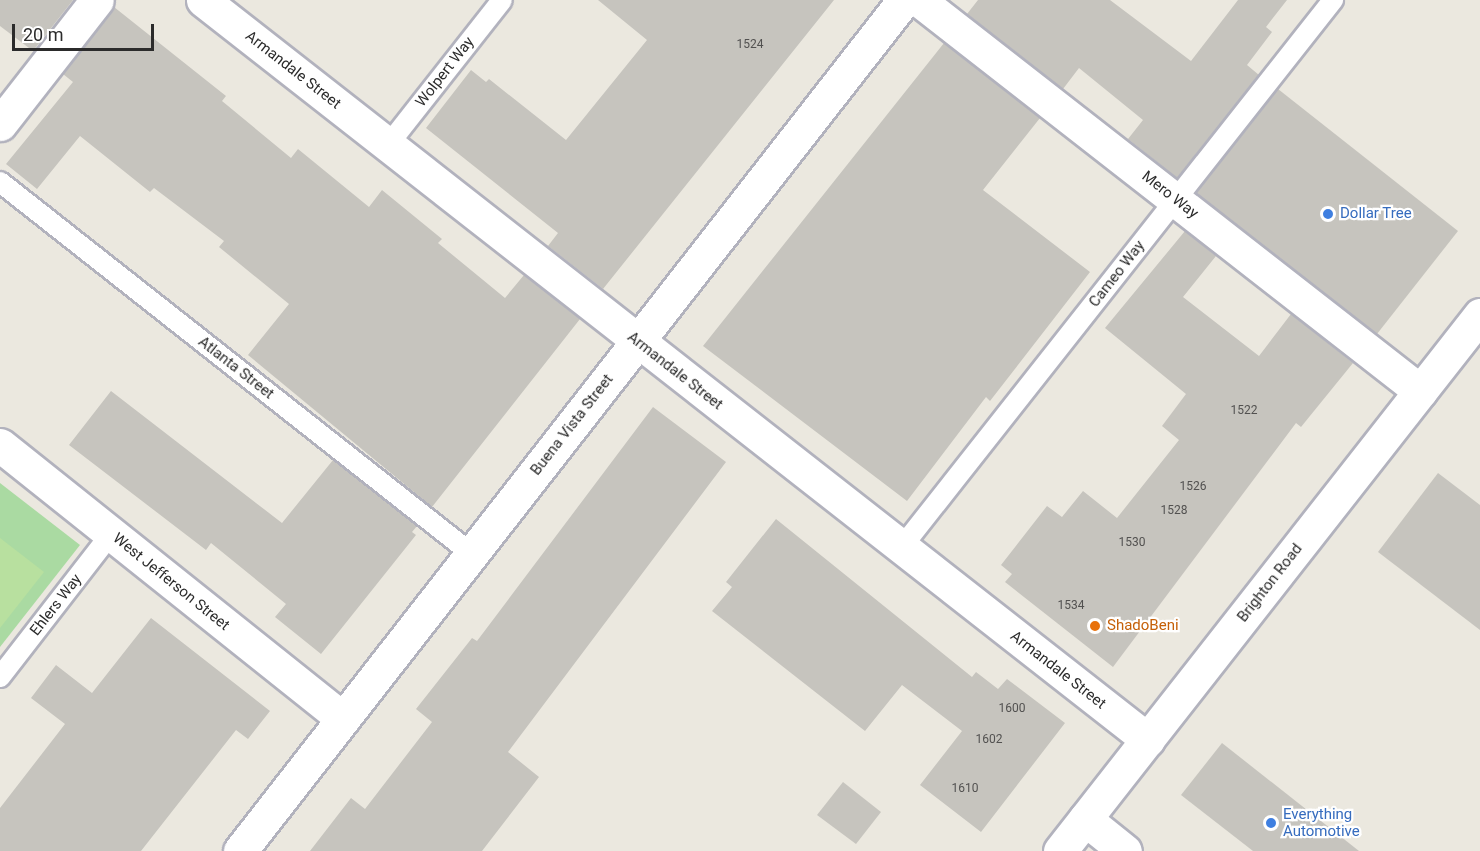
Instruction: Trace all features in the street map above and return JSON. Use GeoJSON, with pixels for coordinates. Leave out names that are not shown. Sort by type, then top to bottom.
{"type":"FeatureCollection","features":[{"type":"Feature","properties":{"kind":"street"},"geometry":{"type":"LineString","coordinates":[[0,124],[97,0]]}},
{"type":"Feature","properties":{"kind":"street","name":"Armandale Street"},"geometry":{"type":"LineString","coordinates":[[203,0],[1148,740]]}},
{"type":"Feature","properties":{"kind":"street","name":"Buena Vista Street"},"geometry":{"type":"LineString","coordinates":[[240,851],[904,0]]}},
{"type":"Feature","properties":{"kind":"street","name":"Mero Way"},"geometry":{"type":"LineString","coordinates":[[919,0],[1420,391]]}},
{"type":"Feature","properties":{"kind":"street","name":"Brighton Road"},"geometry":{"type":"LineString","coordinates":[[1060,851],[1480,315]]}},
{"type":"Feature","properties":{"kind":"street","name":"West Jefferson Street"},"geometry":{"type":"LineString","coordinates":[[0,445],[343,719]]}},
{"type":"Feature","properties":{"kind":"street"},"geometry":{"type":"LineString","coordinates":[[1085,819],[1125,851]]}},
{"type":"Feature","properties":{"kind":"lane","name":"Wolpert Way"},"geometry":{"type":"LineString","coordinates":[[388,145],[502,0]]}},
{"type":"Feature","properties":{"kind":"lane","name":"Cameo Way"},"geometry":{"type":"LineString","coordinates":[[901,548],[1333,0]]}},
{"type":"Feature","properties":{"kind":"lane","name":"Atlanta Street"},"geometry":{"type":"LineString","coordinates":[[0,182],[472,554]]}},
{"type":"Feature","properties":{"kind":"lane","name":"Ehlers Way"},"geometry":{"type":"LineString","coordinates":[[0,677],[111,534]]}},
{"type":"Feature","properties":{"kind":"green space"},"geometry":{"type":"Polygon","coordinates":[[[0,483],[80,545],[0,647],[0,483]]]}},
{"type":"Feature","properties":{"kind":"green space"},"geometry":{"type":"Polygon","coordinates":[[[0,538],[44,572],[0,628],[0,538]]]}},
{"type":"Feature","properties":{"kind":"building"},"geometry":{"type":"Polygon","coordinates":[[[0,0],[73,0],[33,51],[0,26],[0,0]]]}},
{"type":"Feature","properties":{"kind":"building"},"geometry":{"type":"Polygon","coordinates":[[[598,0],[834,0],[603,289],[548,246],[558,233],[426,128],[471,70],[486,82],[489,79],[566,140],[647,40],[598,0]]]}},
{"type":"Feature","properties":{"kind":"building"},"geometry":{"type":"Polygon","coordinates":[[[978,0],[1110,0],[1191,61],[1238,0],[1287,0],[1266,27],[1272,32],[1247,65],[1259,75],[1177,178],[1128,139],[1143,120],[1079,68],[1063,89],[967,14],[978,0]]]}},
{"type":"Feature","properties":{"kind":"building"},"geometry":{"type":"Polygon","coordinates":[[[114,7],[226,96],[222,101],[291,158],[298,149],[369,207],[382,190],[442,239],[438,243],[505,298],[524,275],[580,319],[432,507],[248,355],[289,304],[219,247],[224,241],[154,188],[150,192],[80,136],[37,189],[6,164],[73,82],[63,74],[114,7]]]}},
{"type":"Feature","properties":{"kind":"building"},"geometry":{"type":"Polygon","coordinates":[[[944,43],[1040,118],[983,190],[1090,272],[990,401],[986,397],[907,501],[703,346],[944,43]]]}},
{"type":"Feature","properties":{"kind":"building","name":"Dollar Tree"},"geometry":{"type":"Polygon","coordinates":[[[1278,89],[1458,231],[1377,334],[1196,193],[1278,89]]]}},
{"type":"Feature","properties":{"kind":"building"},"geometry":{"type":"Polygon","coordinates":[[[1185,231],[1216,256],[1183,297],[1259,356],[1291,314],[1353,363],[1301,427],[1296,423],[1113,667],[1005,582],[1012,574],[1001,565],[1047,506],[1062,517],[1083,491],[1117,518],[1179,440],[1162,426],[1186,394],[1105,328],[1185,231]]]}},
{"type":"Feature","properties":{"kind":"building"},"geometry":{"type":"Polygon","coordinates":[[[111,391],[282,523],[333,460],[417,526],[412,532],[416,535],[321,654],[275,617],[286,604],[211,543],[206,550],[69,445],[111,391]]]}},
{"type":"Feature","properties":{"kind":"building"},"geometry":{"type":"Polygon","coordinates":[[[653,407],[726,462],[508,752],[539,777],[482,851],[310,851],[351,798],[365,809],[432,722],[416,709],[472,638],[477,641],[653,407]]]}},
{"type":"Feature","properties":{"kind":"building"},"geometry":{"type":"Polygon","coordinates":[[[1438,473],[1480,505],[1480,630],[1378,552],[1438,473]]]}},
{"type":"Feature","properties":{"kind":"building"},"geometry":{"type":"Polygon","coordinates":[[[776,519],[972,677],[976,672],[998,689],[1007,679],[1065,723],[981,832],[920,785],[962,731],[902,685],[865,731],[712,611],[732,587],[726,582],[776,519]]]}},
{"type":"Feature","properties":{"kind":"building"},"geometry":{"type":"Polygon","coordinates":[[[151,618],[270,711],[248,739],[236,730],[141,851],[0,851],[0,808],[65,724],[31,698],[56,665],[92,693],[151,618]]]}},
{"type":"Feature","properties":{"kind":"building","name":"Everything Automotive"},"geometry":{"type":"Polygon","coordinates":[[[1222,743],[1359,851],[1253,851],[1181,795],[1222,743]]]}},
{"type":"Feature","properties":{"kind":"building"},"geometry":{"type":"Polygon","coordinates":[[[843,782],[881,812],[856,844],[817,815],[843,782]]]}},
{"type":"Feature","properties":{"kind":"place","name":"Dollar Tree"},"geometry":{"type":"Point","coordinates":[1328,214]}},
{"type":"Feature","properties":{"kind":"place","name":"ShadoBeni"},"geometry":{"type":"Point","coordinates":[1095,626]}},
{"type":"Feature","properties":{"kind":"place","name":"Everything Automotive"},"geometry":{"type":"Point","coordinates":[1271,823]}}]}
